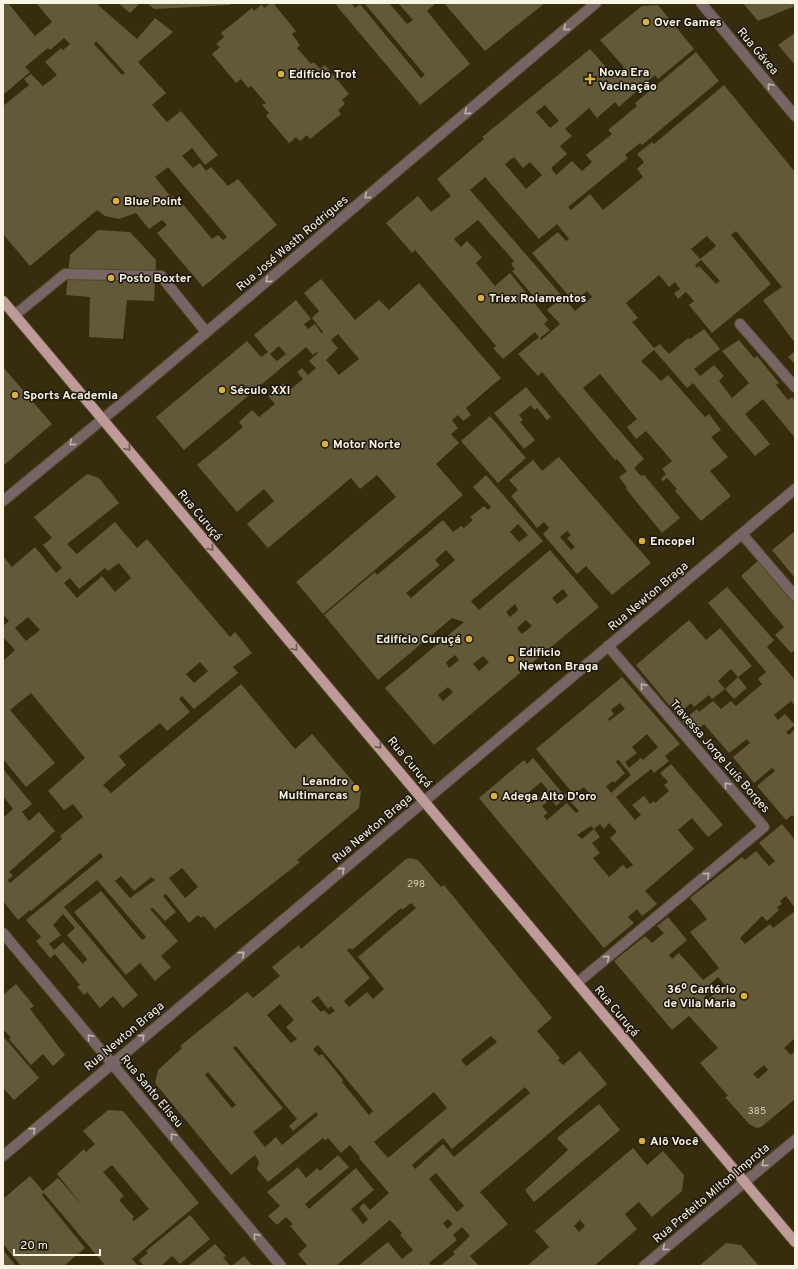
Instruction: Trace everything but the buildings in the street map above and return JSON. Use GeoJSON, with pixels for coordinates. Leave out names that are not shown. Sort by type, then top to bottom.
{"type":"FeatureCollection","features":[{"type":"Feature","properties":{"kind":"main road","name":"Rua Curuçá"},"geometry":{"type":"LineString","coordinates":[[3,301],[795,1242]]}},
{"type":"Feature","properties":{"kind":"street","name":"Rua José Wasth Rodrigues"},"geometry":{"type":"LineString","coordinates":[[3,501],[596,3]]}},
{"type":"Feature","properties":{"kind":"street","name":"Rua Gávea"},"geometry":{"type":"LineString","coordinates":[[701,3],[795,116]]}},
{"type":"Feature","properties":{"kind":"street"},"geometry":{"type":"LineString","coordinates":[[15,315],[65,274],[161,276],[206,332]]}},
{"type":"Feature","properties":{"kind":"street"},"geometry":{"type":"LineString","coordinates":[[740,324],[795,387]]}},
{"type":"Feature","properties":{"kind":"street","name":"Rua Newton Braga"},"geometry":{"type":"LineString","coordinates":[[3,1156],[111,1063],[795,489]]}},
{"type":"Feature","properties":{"kind":"street"},"geometry":{"type":"LineString","coordinates":[[742,534],[795,596]]}},
{"type":"Feature","properties":{"kind":"street","name":"Travessa Jorge Luís Borges"},"geometry":{"type":"LineString","coordinates":[[578,984],[764,827],[608,646]]}},
{"type":"Feature","properties":{"kind":"street","name":"Rua Santo Eliseu"},"geometry":{"type":"LineString","coordinates":[[3,933],[281,1266]]}},
{"type":"Feature","properties":{"kind":"street","name":"Rua Prefeito Milton Improta"},"geometry":{"type":"LineString","coordinates":[[644,1266],[743,1181],[795,1140]]}},
{"type":"Feature","properties":{"kind":"place","name":"Over Games"},"geometry":{"type":"Point","coordinates":[646,22]}},
{"type":"Feature","properties":{"kind":"place","name":"Edifício Trot"},"geometry":{"type":"Point","coordinates":[281,74]}},
{"type":"Feature","properties":{"kind":"place","name":"Nova Era Vacinação"},"geometry":{"type":"Point","coordinates":[590,79]}},
{"type":"Feature","properties":{"kind":"place","name":"Blue Point"},"geometry":{"type":"Point","coordinates":[116,201]}},
{"type":"Feature","properties":{"kind":"place","name":"Posto Boxter"},"geometry":{"type":"Point","coordinates":[111,278]}},
{"type":"Feature","properties":{"kind":"place","name":"Triex Rolamentos"},"geometry":{"type":"Point","coordinates":[481,298]}},
{"type":"Feature","properties":{"kind":"place","name":"Século XXI"},"geometry":{"type":"Point","coordinates":[222,390]}},
{"type":"Feature","properties":{"kind":"place","name":"Sports Academia"},"geometry":{"type":"Point","coordinates":[15,395]}},
{"type":"Feature","properties":{"kind":"place","name":"Motor Norte"},"geometry":{"type":"Point","coordinates":[325,444]}},
{"type":"Feature","properties":{"kind":"place","name":"Encopel"},"geometry":{"type":"Point","coordinates":[642,541]}},
{"type":"Feature","properties":{"kind":"place","name":"Edifício Curuçá"},"geometry":{"type":"Point","coordinates":[469,639]}},
{"type":"Feature","properties":{"kind":"place","name":"Edificio Newton Braga"},"geometry":{"type":"Point","coordinates":[511,659]}},
{"type":"Feature","properties":{"kind":"place","name":"Leandro Multimarcas"},"geometry":{"type":"Point","coordinates":[356,788]}},
{"type":"Feature","properties":{"kind":"place","name":"Adega Alto D'oro"},"geometry":{"type":"Point","coordinates":[494,796]}},
{"type":"Feature","properties":{"kind":"place","name":"36º Cartório de Vila Maria"},"geometry":{"type":"Point","coordinates":[744,996]}},
{"type":"Feature","properties":{"kind":"place","name":"Alô Você"},"geometry":{"type":"Point","coordinates":[642,1141]}}]}
